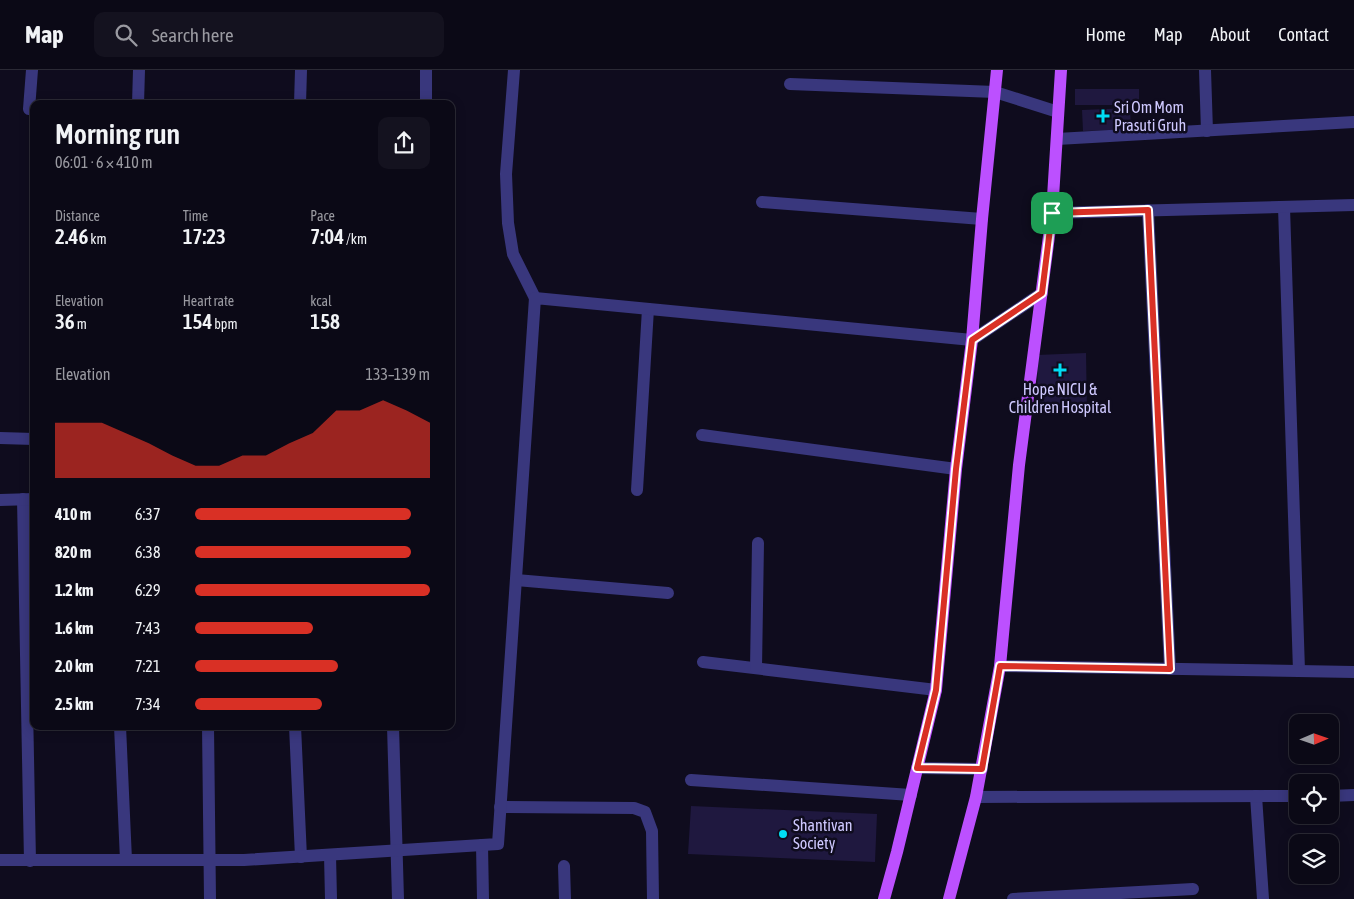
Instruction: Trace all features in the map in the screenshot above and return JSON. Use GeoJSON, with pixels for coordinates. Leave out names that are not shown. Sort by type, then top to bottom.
{"type":"FeatureCollection","features":[{"type":"Feature","properties":{"kind":"main road"},"geometry":{"type":"LineString","coordinates":[[884,899],[936,690],[956,469],[972,340],[997,70]]}},
{"type":"Feature","properties":{"kind":"main road"},"geometry":{"type":"LineString","coordinates":[[949,899],[976,797],[1000,666],[1019,465],[1052,213],[1061,70]]}},
{"type":"Feature","properties":{"kind":"street"},"geometry":{"type":"LineString","coordinates":[[30,100],[32,70]]}},
{"type":"Feature","properties":{"kind":"street"},"geometry":{"type":"LineString","coordinates":[[138,100],[139,70]]}},
{"type":"Feature","properties":{"kind":"street"},"geometry":{"type":"LineString","coordinates":[[300,100],[301,70]]}},
{"type":"Feature","properties":{"kind":"street"},"geometry":{"type":"LineString","coordinates":[[426,70],[426,100]]}},
{"type":"Feature","properties":{"kind":"street"},"geometry":{"type":"LineString","coordinates":[[0,860],[244,860],[398,852],[498,844],[535,298],[513,254],[508,223],[506,174],[514,70]]}},
{"type":"Feature","properties":{"kind":"street"},"geometry":{"type":"LineString","coordinates":[[1205,70],[1206,130]]}},
{"type":"Feature","properties":{"kind":"street"},"geometry":{"type":"LineString","coordinates":[[790,84],[995,92],[1058,112]]}},
{"type":"Feature","properties":{"kind":"street"},"geometry":{"type":"LineString","coordinates":[[1057,139],[1354,122]]}},
{"type":"Feature","properties":{"kind":"street"},"geometry":{"type":"LineString","coordinates":[[762,202],[982,219]]}},
{"type":"Feature","properties":{"kind":"street"},"geometry":{"type":"LineString","coordinates":[[1052,213],[1354,205]]}},
{"type":"Feature","properties":{"kind":"street"},"geometry":{"type":"LineString","coordinates":[[1284,207],[1299,671]]}},
{"type":"Feature","properties":{"kind":"street"},"geometry":{"type":"LineString","coordinates":[[1148,210],[1170,669]]}},
{"type":"Feature","properties":{"kind":"street"},"geometry":{"type":"LineString","coordinates":[[535,298],[972,340],[1042,293]]}},
{"type":"Feature","properties":{"kind":"street"},"geometry":{"type":"LineString","coordinates":[[637,490],[648,309]]}},
{"type":"Feature","properties":{"kind":"street"},"geometry":{"type":"LineString","coordinates":[[702,435],[956,469]]}},
{"type":"Feature","properties":{"kind":"street"},"geometry":{"type":"LineString","coordinates":[[0,438],[30,440]]}},
{"type":"Feature","properties":{"kind":"street"},"geometry":{"type":"LineString","coordinates":[[0,500],[29,499],[30,860]]}},
{"type":"Feature","properties":{"kind":"street"},"geometry":{"type":"LineString","coordinates":[[756,668],[758,542]]}},
{"type":"Feature","properties":{"kind":"street"},"geometry":{"type":"LineString","coordinates":[[516,580],[668,593]]}},
{"type":"Feature","properties":{"kind":"street"},"geometry":{"type":"LineString","coordinates":[[703,662],[936,690]]}},
{"type":"Feature","properties":{"kind":"street"},"geometry":{"type":"LineString","coordinates":[[1000,666],[1354,672]]}},
{"type":"Feature","properties":{"kind":"street"},"geometry":{"type":"LineString","coordinates":[[120,730],[126,860]]}},
{"type":"Feature","properties":{"kind":"street"},"geometry":{"type":"LineString","coordinates":[[208,730],[210,899]]}},
{"type":"Feature","properties":{"kind":"street"},"geometry":{"type":"LineString","coordinates":[[295,730],[301,857]]}},
{"type":"Feature","properties":{"kind":"street"},"geometry":{"type":"LineString","coordinates":[[393,730],[398,899]]}},
{"type":"Feature","properties":{"kind":"street"},"geometry":{"type":"LineString","coordinates":[[917,768],[982,769]]}},
{"type":"Feature","properties":{"kind":"street"},"geometry":{"type":"LineString","coordinates":[[691,780],[911,795]]}},
{"type":"Feature","properties":{"kind":"street"},"geometry":{"type":"LineString","coordinates":[[1256,796],[1263,899]]}},
{"type":"Feature","properties":{"kind":"street"},"geometry":{"type":"LineString","coordinates":[[976,797],[1289,796]]}},
{"type":"Feature","properties":{"kind":"street"},"geometry":{"type":"LineString","coordinates":[[1339,796],[1354,796]]}},
{"type":"Feature","properties":{"kind":"street"},"geometry":{"type":"LineString","coordinates":[[500,807],[634,808],[645,812],[652,831],[654,899]]}},
{"type":"Feature","properties":{"kind":"street"},"geometry":{"type":"LineString","coordinates":[[482,845],[483,899]]}},
{"type":"Feature","properties":{"kind":"street"},"geometry":{"type":"LineString","coordinates":[[330,855],[331,899]]}},
{"type":"Feature","properties":{"kind":"street"},"geometry":{"type":"LineString","coordinates":[[564,866],[565,899]]}},
{"type":"Feature","properties":{"kind":"street"},"geometry":{"type":"LineString","coordinates":[[1013,899],[1192,889]]}},
{"type":"Feature","properties":{"kind":"building"},"geometry":{"type":"Polygon","coordinates":[[[1075,89],[1139,89],[1139,105],[1075,105],[1075,89]]]}},
{"type":"Feature","properties":{"kind":"building"},"geometry":{"type":"Polygon","coordinates":[[[1130,108],[1131,130],[1083,131],[1082,110],[1130,108]]]}},
{"type":"Feature","properties":{"kind":"building"},"geometry":{"type":"Polygon","coordinates":[[[1086,353],[1087,412],[1038,413],[1037,355],[1086,353]]]}},
{"type":"Feature","properties":{"kind":"building","name":"Shantivan Society"},"geometry":{"type":"Polygon","coordinates":[[[691,806],[877,814],[875,862],[688,854],[691,806]]]}},
{"type":"Feature","properties":{"kind":"place","name":"Sri Om Mom Prasuti Gruh"},"geometry":{"type":"Point","coordinates":[1103,116]}},
{"type":"Feature","properties":{"kind":"place","name":"Hope NICU & Children Hospital"},"geometry":{"type":"Point","coordinates":[1060,370]}},
{"type":"Feature","properties":{"kind":"place","name":"Shantivan Society"},"geometry":{"type":"Point","coordinates":[783,834]}},
{"type":"Feature","properties":{"kind":"route"},"geometry":{"type":"LineString","coordinates":[[1148,210],[1170,669],[1000,666],[982,769],[917,768],[936,690],[956,469],[972,340],[1042,293],[1052,213],[1148,210]]}}]}
